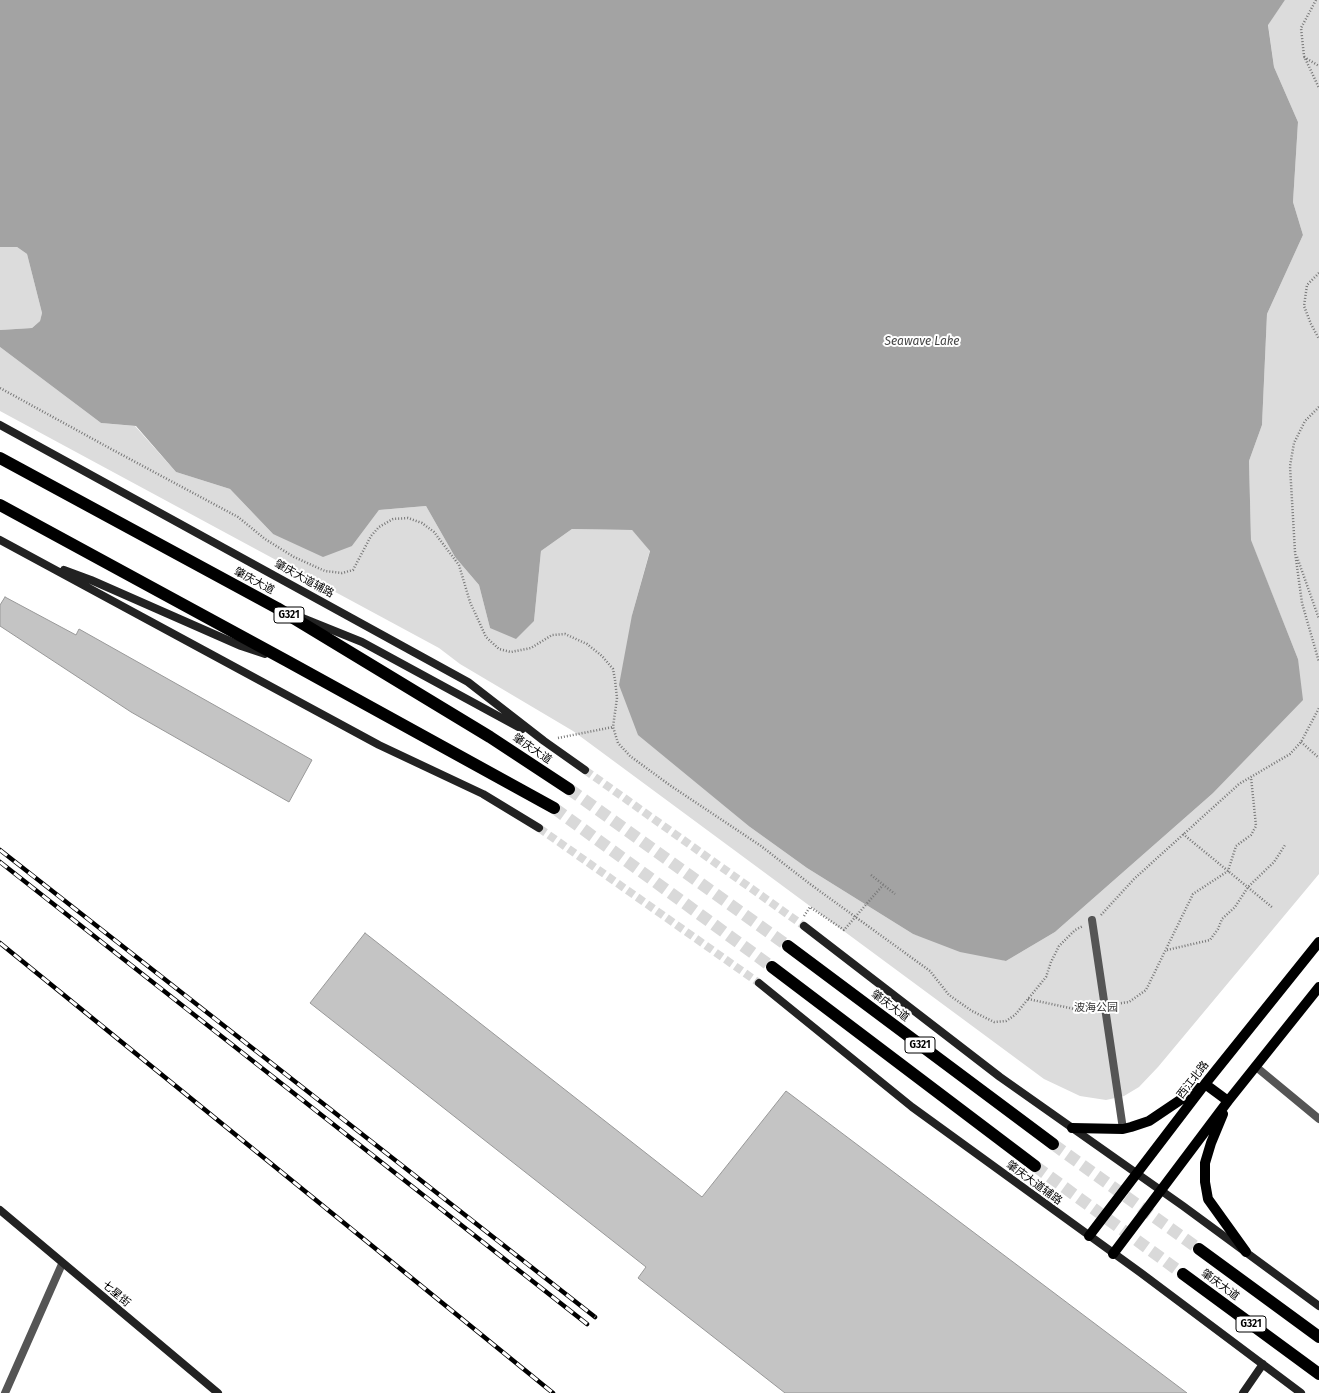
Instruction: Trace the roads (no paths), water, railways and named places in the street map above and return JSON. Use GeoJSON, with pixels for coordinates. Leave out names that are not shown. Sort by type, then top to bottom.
{"type":"FeatureCollection","features":[{"type":"Feature","properties":{"kind":"highway","name":"肇庆大道"},"geometry":{"type":"LineString","coordinates":[[0,458],[276,608],[490,737],[569,789]]}},
{"type":"Feature","properties":{"kind":"highway"},"geometry":{"type":"LineString","coordinates":[[0,505],[287,660],[554,808]]}},
{"type":"Feature","properties":{"kind":"highway","name":"肇庆大道"},"geometry":{"type":"LineString","coordinates":[[788,946],[1053,1144]]}},
{"type":"Feature","properties":{"kind":"highway","name":"G321"},"geometry":{"type":"LineString","coordinates":[[772,967],[1035,1166]]}},
{"type":"Feature","properties":{"kind":"highway","name":"肇庆大道"},"geometry":{"type":"LineString","coordinates":[[1199,1249],[1319,1337]]}},
{"type":"Feature","properties":{"kind":"highway","name":"肇庆大道"},"geometry":{"type":"LineString","coordinates":[[1183,1274],[1319,1374]]}},
{"type":"Feature","properties":{"kind":"main road","name":"西江北路"},"geometry":{"type":"LineString","coordinates":[[1089,1236],[1205,1084],[1319,942]]}},
{"type":"Feature","properties":{"kind":"main road"},"geometry":{"type":"LineString","coordinates":[[1113,1254],[1255,1066],[1319,987]]}},
{"type":"Feature","properties":{"kind":"main road"},"geometry":{"type":"LineString","coordinates":[[1072,1128],[1123,1129],[1131,1127],[1149,1121],[1205,1084],[1228,1101]]}},
{"type":"Feature","properties":{"kind":"main road"},"geometry":{"type":"LineString","coordinates":[[1228,1101],[1211,1143],[1205,1163],[1205,1182],[1208,1199],[1246,1252]]}},
{"type":"Feature","properties":{"kind":"street","name":"肇庆大道辅路"},"geometry":{"type":"LineString","coordinates":[[0,425],[468,682],[544,741],[585,770]]}},
{"type":"Feature","properties":{"kind":"street"},"geometry":{"type":"LineString","coordinates":[[0,540],[379,745],[483,794],[539,828]]}},
{"type":"Feature","properties":{"kind":"street"},"geometry":{"type":"LineString","coordinates":[[31,557],[91,580],[241,646],[287,660]]}},
{"type":"Feature","properties":{"kind":"street"},"geometry":{"type":"LineString","coordinates":[[276,608],[362,642],[544,741]]}},
{"type":"Feature","properties":{"kind":"street"},"geometry":{"type":"LineString","coordinates":[[1092,920],[1123,1129]]}},
{"type":"Feature","properties":{"kind":"street"},"geometry":{"type":"LineString","coordinates":[[804,926],[1000,1078],[1161,1190],[1319,1306]]}},
{"type":"Feature","properties":{"kind":"street","name":"肇庆大道辅路"},"geometry":{"type":"LineString","coordinates":[[758,983],[912,1108],[1302,1393]]}},
{"type":"Feature","properties":{"kind":"street"},"geometry":{"type":"LineString","coordinates":[[1255,1066],[1319,1119]]}},
{"type":"Feature","properties":{"kind":"street","name":"七星街"},"geometry":{"type":"LineString","coordinates":[[0,1210],[62,1264],[218,1393]]}},
{"type":"Feature","properties":{"kind":"street"},"geometry":{"type":"LineString","coordinates":[[7,1392],[62,1264]]}},
{"type":"Feature","properties":{"kind":"street"},"geometry":{"type":"LineString","coordinates":[[1243,1393],[1263,1364]]}},
{"type":"Feature","properties":{"kind":"water","name":"Seawave Lake"},"geometry":{"type":"Polygon","coordinates":[[[0,0],[1285,0],[1268,25],[1274,67],[1298,122],[1293,202],[1303,235],[1267,314],[1262,425],[1249,461],[1251,540],[1298,659],[1303,700],[1212,794],[1055,932],[1006,961],[960,952],[913,934],[807,868],[750,827],[638,735],[619,685],[632,615],[650,551],[632,530],[572,529],[541,551],[534,621],[516,639],[490,628],[479,585],[455,557],[426,506],[379,510],[352,546],[323,557],[273,534],[230,489],[176,472],[136,426],[101,423],[0,347],[0,330],[32,328],[40,321],[42,313],[27,254],[17,247],[0,247],[0,0]]]}},
{"type":"Feature","properties":{"kind":"tunnel"},"geometry":{"type":"LineString","coordinates":[[585,770],[804,926]]}},
{"type":"Feature","properties":{"kind":"tunnel"},"geometry":{"type":"LineString","coordinates":[[569,789],[788,946]]}},
{"type":"Feature","properties":{"kind":"tunnel"},"geometry":{"type":"LineString","coordinates":[[554,808],[772,967]]}},
{"type":"Feature","properties":{"kind":"tunnel"},"geometry":{"type":"LineString","coordinates":[[539,828],[759,983]]}},
{"type":"Feature","properties":{"kind":"tunnel"},"geometry":{"type":"LineString","coordinates":[[1053,1144],[1199,1249]]}},
{"type":"Feature","properties":{"kind":"tunnel"},"geometry":{"type":"LineString","coordinates":[[1035,1166],[1183,1274]]}},
{"type":"Feature","properties":{"kind":"railway"},"geometry":{"type":"LineString","coordinates":[[0,850],[595,1317]]}},
{"type":"Feature","properties":{"kind":"railway"},"geometry":{"type":"LineString","coordinates":[[0,862],[587,1324]]}},
{"type":"Feature","properties":{"kind":"railway"},"geometry":{"type":"LineString","coordinates":[[0,943],[553,1393]]}},
{"type":"Feature","properties":{"kind":"park label","name":"波海公园"},"geometry":{"type":"Point","coordinates":[1096,1008]}}]}
